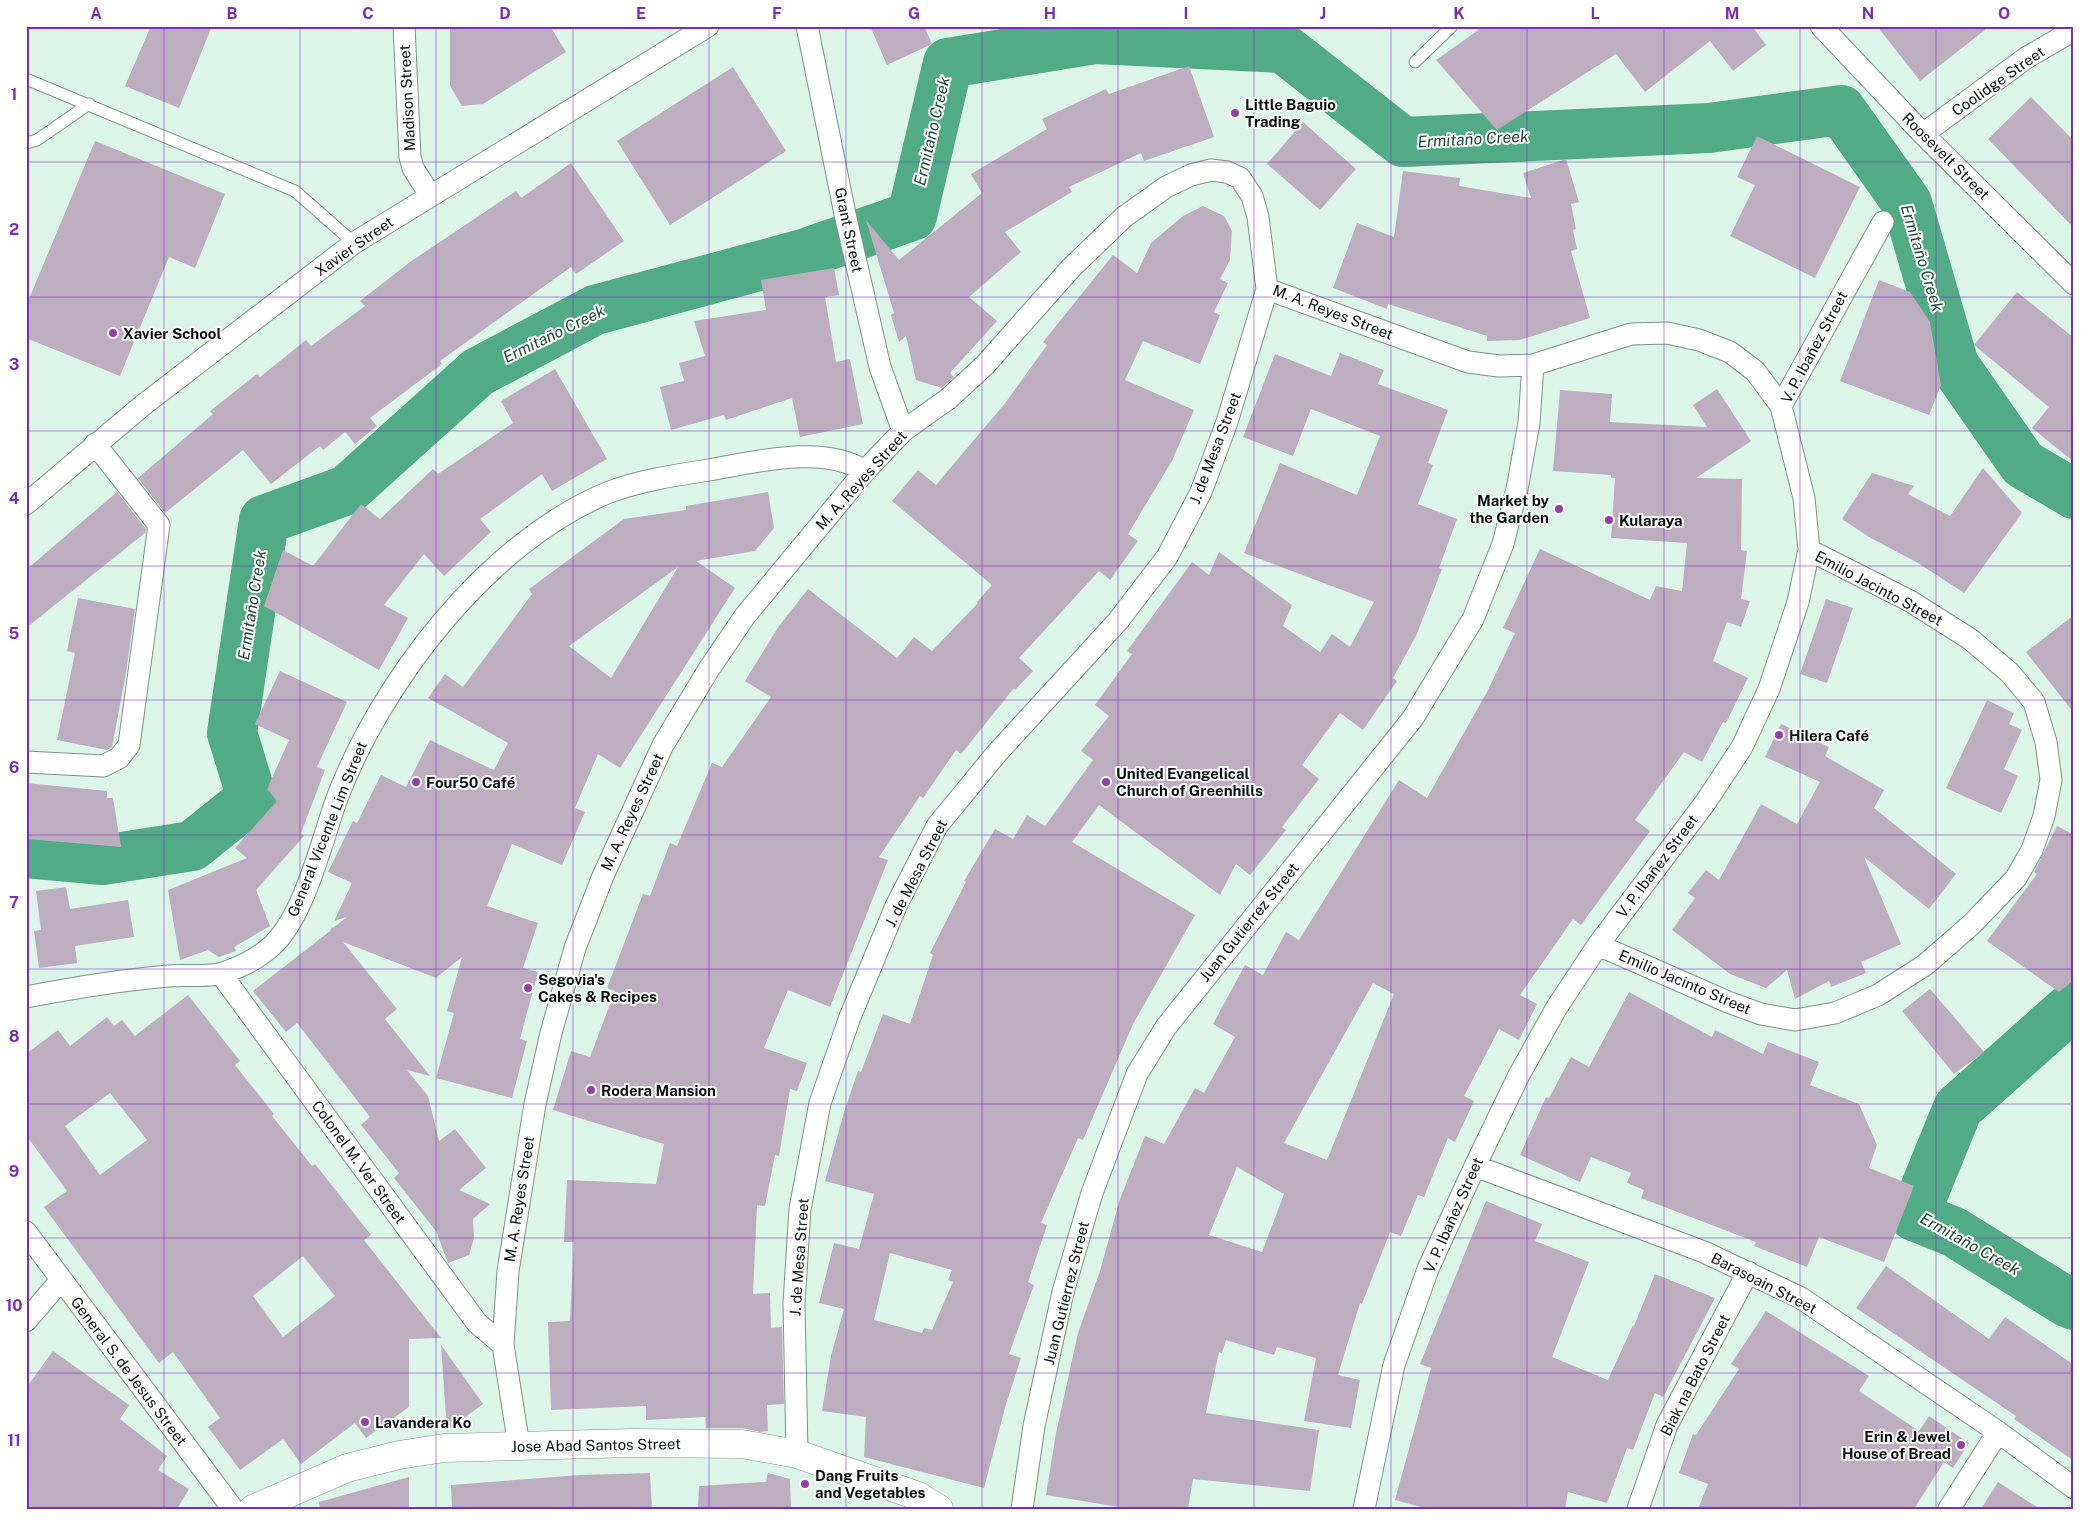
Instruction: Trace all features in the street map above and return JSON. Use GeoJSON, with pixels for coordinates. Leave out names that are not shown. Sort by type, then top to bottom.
{"type":"FeatureCollection","features":[{"type":"Feature","properties":{"kind":"street","name":"Madison Street"},"geometry":{"type":"LineString","coordinates":[[404,26],[410,157],[414,168],[430,195]]}},
{"type":"Feature","properties":{"kind":"street","name":"Xavier Street"},"geometry":{"type":"LineString","coordinates":[[26,504],[95,444],[354,243],[708,26]]}},
{"type":"Feature","properties":{"kind":"street","name":"Grant Street"},"geometry":{"type":"LineString","coordinates":[[807,26],[845,214],[880,367],[902,431]]}},
{"type":"Feature","properties":{"kind":"street","name":"Roosevelt Street"},"geometry":{"type":"LineString","coordinates":[[1821,26],[1923,134],[2074,284]]}},
{"type":"Feature","properties":{"kind":"street","name":"Coolidge Street"},"geometry":{"type":"LineString","coordinates":[[1923,134],[2026,58],[2074,30]]}},
{"type":"Feature","properties":{"kind":"street","name":"M. A. Reyes Street"},"geometry":{"type":"LineString","coordinates":[[519,1446],[502,1345],[508,1271],[535,1104],[551,1033],[576,948],[603,876],[663,745],[709,670],[746,616],[865,472],[902,431],[948,400],[985,365],[1071,268],[1124,218],[1166,188],[1191,175],[1211,170],[1227,172],[1240,178],[1252,196],[1258,217],[1267,289],[1468,362],[1499,366],[1533,365],[1631,334],[1667,333],[1699,340],[1730,352],[1755,371],[1780,406]]}},
{"type":"Feature","properties":{"kind":"street","name":"V. P. Ibañez Street"},"geometry":{"type":"LineString","coordinates":[[1364,1509],[1394,1364],[1428,1269],[1519,1075],[1557,1007],[1598,944],[1705,803],[1742,747],[1769,689],[1798,602],[1809,550],[1804,498],[1780,406],[1883,222]]}},
{"type":"Feature","properties":{"kind":"street","name":"J. de Mesa Street"},"geometry":{"type":"LineString","coordinates":[[798,1454],[794,1303],[800,1209],[820,1103],[850,1017],[896,906],[937,826],[997,753],[1118,621],[1167,557],[1201,492],[1227,422],[1267,289]]}},
{"type":"Feature","properties":{"kind":"street","name":"Juan Gutierrez Street"},"geometry":{"type":"LineString","coordinates":[[1022,1509],[1034,1426],[1063,1292],[1092,1193],[1136,1074],[1166,1027],[1413,718],[1473,619],[1503,544],[1518,489],[1529,424],[1533,365]]}},
{"type":"Feature","properties":{"kind":"street"},"geometry":{"type":"LineString","coordinates":[[26,762],[103,766],[119,758],[129,744],[160,525],[95,444]]}},
{"type":"Feature","properties":{"kind":"street","name":"General Vicente Lim Street"},"geometry":{"type":"LineString","coordinates":[[26,998],[63,990],[169,976],[221,974],[248,962],[269,949],[280,936],[301,900],[337,799],[371,725],[420,652],[465,594],[519,546],[562,515],[609,492],[677,475],[788,458],[838,460],[855,465],[865,472]]}},
{"type":"Feature","properties":{"kind":"street","name":"Emilio Jacinto Street"},"geometry":{"type":"LineString","coordinates":[[1598,944],[1728,1002],[1761,1014],[1795,1020],[1835,1012],[1878,996],[1925,965],[1972,924],[2016,878],[2032,850],[2044,816],[2051,780],[2046,742],[2034,702],[2010,673],[1970,639],[1910,601],[1809,550]]}},
{"type":"Feature","properties":{"kind":"street","name":"Colonel M. Ver Street"},"geometry":{"type":"LineString","coordinates":[[221,974],[477,1323],[502,1345]]}},
{"type":"Feature","properties":{"kind":"street","name":"Barasoain Street"},"geometry":{"type":"LineString","coordinates":[[1475,1166],[1704,1252],[1800,1298],[1998,1432],[2074,1488]]}},
{"type":"Feature","properties":{"kind":"street","name":"General S. de Jesus Street"},"geometry":{"type":"LineString","coordinates":[[26,1232],[233,1509]]}},
{"type":"Feature","properties":{"kind":"street","name":"Biak na Bato Street"},"geometry":{"type":"LineString","coordinates":[[1638,1509],[1667,1425],[1748,1272]]}},
{"type":"Feature","properties":{"kind":"street"},"geometry":{"type":"LineString","coordinates":[[26,1321],[61,1280]]}},
{"type":"Feature","properties":{"kind":"street"},"geometry":{"type":"LineString","coordinates":[[1949,1509],[1998,1432]]}},
{"type":"Feature","properties":{"kind":"street","name":"Jose Abad Santos Street"},"geometry":{"type":"LineString","coordinates":[[253,1509],[347,1468],[399,1455],[444,1448],[633,1443],[742,1444],[798,1454],[918,1496],[938,1509]]}},
{"type":"Feature","properties":{"kind":"lane"},"geometry":{"type":"LineString","coordinates":[[1415,62],[1452,26]]}},
{"type":"Feature","properties":{"kind":"lane"},"geometry":{"type":"LineString","coordinates":[[26,79],[295,191],[354,243]]}},
{"type":"Feature","properties":{"kind":"lane"},"geometry":{"type":"LineString","coordinates":[[26,143],[37,140],[89,104]]}},
{"type":"Feature","properties":{"kind":"building"},"geometry":{"type":"Polygon","coordinates":[[[151,26],[212,26],[179,108],[125,86],[151,26]]]}},
{"type":"Feature","properties":{"kind":"building"},"geometry":{"type":"Polygon","coordinates":[[[450,26],[550,26],[566,52],[483,104],[462,106],[450,86],[450,26]]]}},
{"type":"Feature","properties":{"kind":"building"},"geometry":{"type":"Polygon","coordinates":[[[870,26],[924,26],[932,44],[887,65],[870,26]]]}},
{"type":"Feature","properties":{"kind":"building"},"geometry":{"type":"Polygon","coordinates":[[[1484,26],[1752,26],[1766,45],[1733,71],[1710,41],[1645,92],[1616,54],[1497,130],[1436,60],[1484,26]]]}},
{"type":"Feature","properties":{"kind":"building"},"geometry":{"type":"Polygon","coordinates":[[[1877,26],[1990,26],[1920,81],[1877,26]]]}},
{"type":"Feature","properties":{"kind":"building"},"geometry":{"type":"Polygon","coordinates":[[[1189,66],[1214,137],[1144,161],[1141,153],[1069,187],[1072,192],[1005,232],[1021,252],[969,297],[997,321],[950,373],[954,377],[942,388],[916,380],[906,336],[899,342],[891,315],[894,313],[866,220],[899,260],[982,193],[971,174],[1047,129],[1042,119],[1106,89],[1109,94],[1189,66]]]}},
{"type":"Feature","properties":{"kind":"building"},"geometry":{"type":"Polygon","coordinates":[[[733,67],[786,151],[670,225],[617,141],[733,67]]]}},
{"type":"Feature","properties":{"kind":"building"},"geometry":{"type":"Polygon","coordinates":[[[2031,97],[2074,141],[2074,228],[1988,139],[2031,97]]]}},
{"type":"Feature","properties":{"kind":"building"},"geometry":{"type":"Polygon","coordinates":[[[1303,122],[1356,169],[1320,210],[1267,164],[1303,122]]]}},
{"type":"Feature","properties":{"kind":"building"},"geometry":{"type":"Polygon","coordinates":[[[1757,136],[1860,187],[1815,278],[1730,236],[1755,185],[1737,177],[1757,136]]]}},
{"type":"Feature","properties":{"kind":"building"},"geometry":{"type":"Polygon","coordinates":[[[95,141],[225,194],[195,268],[169,257],[120,376],[26,338],[26,306],[95,141]]]}},
{"type":"Feature","properties":{"kind":"building"},"geometry":{"type":"Polygon","coordinates":[[[1566,159],[1579,202],[1571,204],[1576,229],[1573,230],[1577,249],[1571,251],[1590,318],[1520,340],[1487,341],[1487,336],[1388,304],[1387,309],[1333,288],[1357,223],[1394,237],[1403,171],[1460,178],[1459,186],[1531,198],[1523,173],[1566,159]]]}},
{"type":"Feature","properties":{"kind":"building"},"geometry":{"type":"Polygon","coordinates":[[[571,163],[624,241],[576,274],[571,267],[440,361],[442,364],[370,418],[377,426],[355,444],[345,432],[323,450],[320,446],[271,484],[243,450],[165,513],[138,478],[213,414],[210,411],[257,374],[260,377],[306,340],[311,346],[365,306],[360,301],[410,262],[516,191],[521,198],[571,163]]]}},
{"type":"Feature","properties":{"kind":"building"},"geometry":{"type":"Polygon","coordinates":[[[1203,206],[1224,216],[1232,231],[1230,260],[1220,279],[1228,283],[1214,312],[1220,315],[1200,364],[1143,341],[1125,380],[1194,410],[1172,461],[1128,534],[1138,541],[1110,580],[1099,571],[1019,658],[1033,671],[1015,690],[1014,688],[961,754],[956,750],[923,798],[920,796],[879,857],[888,860],[830,1007],[788,990],[764,1048],[807,1063],[797,1091],[790,1089],[779,1156],[775,1155],[765,1206],[757,1205],[753,1294],[770,1293],[771,1328],[782,1327],[784,1404],[767,1405],[768,1431],[761,1432],[742,1428],[706,1428],[705,1417],[646,1420],[646,1406],[551,1410],[548,1322],[570,1321],[574,1242],[564,1242],[567,1180],[656,1184],[664,1144],[553,1110],[571,1051],[590,1057],[615,991],[607,988],[643,894],[650,896],[670,843],[677,846],[712,763],[722,767],[771,697],[745,681],[779,626],[808,589],[897,658],[914,637],[932,651],[978,603],[992,585],[892,501],[918,470],[936,485],[1006,402],[1047,345],[1043,342],[1113,255],[1137,273],[1151,243],[1183,216],[1203,206]]]}},
{"type":"Feature","properties":{"kind":"building"},"geometry":{"type":"Polygon","coordinates":[[[834,268],[839,295],[825,297],[836,362],[850,359],[863,424],[800,437],[792,398],[726,420],[724,415],[671,430],[660,387],[684,381],[679,363],[705,356],[694,321],[766,310],[761,280],[834,268]]]}},
{"type":"Feature","properties":{"kind":"building"},"geometry":{"type":"Polygon","coordinates":[[[1879,280],[1910,292],[1930,322],[1941,385],[1929,415],[1840,381],[1879,280]]]}},
{"type":"Feature","properties":{"kind":"building"},"geometry":{"type":"Polygon","coordinates":[[[2017,292],[2074,338],[2074,462],[2032,428],[2049,407],[1974,345],[2017,292]]]}},
{"type":"Feature","properties":{"kind":"building"},"geometry":{"type":"Polygon","coordinates":[[[1340,353],[1384,370],[1378,384],[1448,410],[1428,463],[1433,465],[1418,504],[1457,519],[1439,568],[1442,569],[1416,636],[1393,678],[1397,681],[1363,730],[1340,713],[1302,765],[1319,779],[1282,827],[1286,830],[1250,875],[1236,864],[1220,895],[1099,805],[1072,842],[1195,915],[1133,1024],[1083,1140],[1078,1138],[1041,1223],[1047,1225],[1028,1282],[1034,1285],[1009,1354],[1021,1358],[1006,1404],[984,1488],[864,1457],[866,1417],[822,1411],[831,1356],[844,1309],[819,1303],[834,1243],[859,1249],[874,1194],[825,1181],[844,1112],[858,1071],[861,1072],[883,1014],[910,1024],[933,955],[930,953],[966,882],[964,881],[995,829],[1013,839],[1027,815],[1045,826],[1093,760],[1081,751],[1109,716],[1095,705],[1132,654],[1127,651],[1192,562],[1209,575],[1219,552],[1292,605],[1283,626],[1320,652],[1332,634],[1350,647],[1374,602],[1244,553],[1280,463],[1357,495],[1380,436],[1311,409],[1293,456],[1243,437],[1275,354],[1331,376],[1340,353]],[[890,1253],[874,1320],[922,1333],[924,1328],[932,1330],[953,1282],[948,1280],[952,1270],[890,1253]]]}},
{"type":"Feature","properties":{"kind":"building"},"geometry":{"type":"Polygon","coordinates":[[[555,369],[607,459],[552,491],[542,474],[480,519],[491,532],[444,576],[424,554],[384,605],[408,618],[379,670],[264,606],[283,550],[313,566],[361,504],[380,519],[433,469],[438,474],[513,423],[501,401],[555,369]]]}},
{"type":"Feature","properties":{"kind":"building"},"geometry":{"type":"Polygon","coordinates":[[[1717,389],[1751,441],[1696,478],[1742,479],[1741,550],[1747,551],[1741,599],[1750,601],[1741,627],[1727,622],[1713,661],[1748,678],[1726,723],[1723,722],[1702,762],[1684,752],[1635,820],[1650,831],[1581,925],[1573,919],[1520,995],[1537,1004],[1519,1040],[1499,1029],[1464,1096],[1474,1101],[1455,1142],[1448,1138],[1424,1197],[1418,1195],[1401,1236],[1390,1232],[1362,1304],[1360,1303],[1338,1375],[1360,1380],[1351,1428],[1304,1421],[1316,1358],[1277,1347],[1274,1355],[1226,1340],[1222,1353],[1219,1352],[1206,1413],[1319,1430],[1310,1491],[1193,1479],[1188,1509],[1131,1509],[1046,1495],[1056,1433],[1078,1333],[1100,1271],[1120,1199],[1145,1136],[1164,1144],[1195,1088],[1204,1093],[1235,1037],[1213,1024],[1245,965],[1263,975],[1286,932],[1299,940],[1399,780],[1427,798],[1487,692],[1515,633],[1503,628],[1540,549],[1650,600],[1656,586],[1682,591],[1687,543],[1611,538],[1615,478],[1611,478],[1611,475],[1553,471],[1560,390],[1612,394],[1610,422],[1707,427],[1693,405],[1717,389]],[[1373,983],[1284,1143],[1327,1160],[1394,994],[1373,983]],[[1237,1167],[1209,1235],[1262,1252],[1284,1194],[1237,1167]]]}},
{"type":"Feature","properties":{"kind":"building"},"geometry":{"type":"Polygon","coordinates":[[[1983,468],[2022,513],[1964,593],[1918,563],[1869,537],[1842,519],[1872,473],[1914,486],[1908,494],[1950,516],[1983,468]]]}},
{"type":"Feature","properties":{"kind":"building"},"geometry":{"type":"Polygon","coordinates":[[[117,492],[146,529],[145,533],[26,628],[26,570],[117,492]]]}},
{"type":"Feature","properties":{"kind":"building"},"geometry":{"type":"Polygon","coordinates":[[[768,492],[774,528],[755,551],[696,561],[735,588],[620,768],[598,754],[575,808],[585,812],[562,865],[512,844],[487,906],[538,923],[523,968],[538,972],[520,1039],[527,1041],[512,1098],[436,1078],[454,1013],[447,1011],[462,957],[436,978],[343,942],[397,1009],[385,1019],[430,1076],[407,1070],[428,1096],[439,1141],[455,1129],[486,1168],[459,1190],[490,1204],[473,1219],[474,1238],[469,1255],[448,1263],[436,1231],[394,1178],[399,1173],[361,1125],[370,1117],[297,1023],[286,1032],[253,991],[347,917],[334,921],[352,883],[328,872],[353,821],[357,823],[381,775],[406,787],[430,740],[494,770],[508,743],[428,698],[445,674],[463,687],[532,594],[529,589],[624,519],[686,510],[686,506],[768,492]],[[678,567],[569,646],[611,678],[678,567]]]}},
{"type":"Feature","properties":{"kind":"building"},"geometry":{"type":"Polygon","coordinates":[[[78,598],[135,609],[126,673],[112,747],[107,750],[57,740],[75,653],[67,651],[78,598]]]}},
{"type":"Feature","properties":{"kind":"building"},"geometry":{"type":"Polygon","coordinates":[[[1826,599],[1853,608],[1827,683],[1800,674],[1826,599]]]}},
{"type":"Feature","properties":{"kind":"building"},"geometry":{"type":"Polygon","coordinates":[[[2074,615],[2074,713],[2026,652],[2074,615]]]}},
{"type":"Feature","properties":{"kind":"building"},"geometry":{"type":"Polygon","coordinates":[[[280,671],[347,702],[317,767],[325,770],[301,833],[304,836],[256,890],[270,926],[234,947],[236,951],[219,957],[208,950],[180,960],[168,890],[247,858],[235,848],[277,801],[267,789],[289,740],[255,724],[280,671]]]}},
{"type":"Feature","properties":{"kind":"building"},"geometry":{"type":"Polygon","coordinates":[[[1987,700],[2014,713],[2009,724],[2022,730],[2004,769],[2018,776],[2001,813],[1946,788],[1987,700]]]}},
{"type":"Feature","properties":{"kind":"building"},"geometry":{"type":"Polygon","coordinates":[[[1781,724],[1829,747],[1825,756],[1884,790],[1874,808],[1956,874],[1929,909],[1864,857],[1901,944],[1861,962],[1866,973],[1831,987],[1829,981],[1795,999],[1787,970],[1766,988],[1730,974],[1672,930],[1695,898],[1688,893],[1706,870],[1719,880],[1761,804],[1797,824],[1820,782],[1765,757],[1781,724]]]}},
{"type":"Feature","properties":{"kind":"building"},"geometry":{"type":"Polygon","coordinates":[[[26,783],[107,791],[107,798],[113,798],[121,847],[26,839],[26,783]]]}},
{"type":"Feature","properties":{"kind":"building"},"geometry":{"type":"Polygon","coordinates":[[[2057,826],[2074,835],[2074,980],[2059,992],[1987,941],[2037,874],[2034,872],[2057,826]]]}},
{"type":"Feature","properties":{"kind":"building"},"geometry":{"type":"Polygon","coordinates":[[[66,887],[70,909],[128,900],[134,937],[75,946],[77,963],[39,968],[34,931],[41,930],[36,891],[66,887]]]}},
{"type":"Feature","properties":{"kind":"building"},"geometry":{"type":"Polygon","coordinates":[[[1930,989],[1984,1052],[1954,1074],[1902,1011],[1930,989]]]}},
{"type":"Feature","properties":{"kind":"building"},"geometry":{"type":"Polygon","coordinates":[[[1629,992],[1712,1037],[1715,1030],[1763,1054],[1768,1042],[1819,1062],[1810,1085],[1859,1104],[1877,1145],[1869,1168],[1914,1186],[1884,1262],[1819,1237],[1807,1267],[1754,1246],[1756,1242],[1641,1198],[1644,1190],[1627,1183],[1631,1173],[1591,1157],[1580,1182],[1520,1155],[1546,1097],[1549,1098],[1571,1057],[1589,1067],[1629,992]]]}},
{"type":"Feature","properties":{"kind":"building"},"geometry":{"type":"Polygon","coordinates":[[[188,995],[240,1061],[235,1065],[274,1114],[272,1116],[312,1166],[315,1164],[371,1235],[364,1240],[441,1338],[409,1339],[409,1407],[366,1438],[355,1423],[301,1464],[283,1439],[240,1470],[208,1427],[220,1418],[173,1352],[159,1363],[44,1207],[67,1191],[26,1135],[26,1054],[58,1030],[70,1046],[107,1017],[114,1026],[122,1020],[135,1036],[188,995]],[[110,1093],[65,1126],[100,1175],[147,1140],[110,1093]],[[303,1256],[253,1296],[283,1337],[335,1296],[303,1256]]]}},
{"type":"Feature","properties":{"kind":"building"},"geometry":{"type":"Polygon","coordinates":[[[1486,1201],[1542,1224],[1535,1241],[1589,1262],[1552,1357],[1608,1380],[1634,1326],[1655,1274],[1715,1298],[1663,1397],[1655,1393],[1633,1450],[1627,1448],[1607,1503],[1568,1492],[1565,1509],[1429,1509],[1395,1500],[1431,1368],[1420,1364],[1486,1201]]]}},
{"type":"Feature","properties":{"kind":"building"},"geometry":{"type":"Polygon","coordinates":[[[1886,1266],[1989,1339],[2005,1317],[2074,1365],[2074,1461],[2014,1419],[2016,1416],[1856,1308],[1886,1266]]]}},
{"type":"Feature","properties":{"kind":"building"},"geometry":{"type":"Polygon","coordinates":[[[1766,1311],[1869,1376],[1859,1391],[1919,1431],[1929,1416],[1969,1443],[1953,1468],[1944,1462],[1914,1509],[1698,1509],[1708,1484],[1679,1473],[1693,1434],[1696,1435],[1739,1369],[1731,1364],[1766,1311]]]}},
{"type":"Feature","properties":{"kind":"building"},"geometry":{"type":"Polygon","coordinates":[[[441,1345],[483,1404],[447,1431],[441,1345]]]}},
{"type":"Feature","properties":{"kind":"building"},"geometry":{"type":"Polygon","coordinates":[[[53,1351],[129,1405],[120,1419],[167,1456],[158,1470],[189,1489],[177,1509],[26,1509],[26,1388],[53,1351]]]}},
{"type":"Feature","properties":{"kind":"building"},"geometry":{"type":"Polygon","coordinates":[[[650,1473],[652,1509],[452,1509],[451,1485],[580,1475],[650,1473]]]}},
{"type":"Feature","properties":{"kind":"building"},"geometry":{"type":"Polygon","coordinates":[[[768,1473],[790,1479],[791,1509],[698,1509],[699,1486],[766,1482],[768,1473]]]}},
{"type":"Feature","properties":{"kind":"building"},"geometry":{"type":"Polygon","coordinates":[[[409,1477],[409,1509],[320,1509],[319,1502],[409,1477]]]}},
{"type":"Feature","properties":{"kind":"building"},"geometry":{"type":"Polygon","coordinates":[[[1998,1482],[2040,1509],[1981,1509],[1998,1482]]]}},
{"type":"Feature","properties":{"kind":"waterway","name":"Ermitaño Creek"},"geometry":{"type":"LineString","coordinates":[[26,853],[103,860],[192,846],[252,798],[232,733],[264,520],[347,490],[478,372],[595,310],[800,255],[912,216],[948,63],[1095,39],[1283,48],[1403,142],[1709,128],[1841,110],[1907,203],[1954,365],[2023,464],[2074,494]]}},
{"type":"Feature","properties":{"kind":"waterway","name":"Ermitaño Creek"},"geometry":{"type":"LineString","coordinates":[[2074,1005],[1958,1108],[1914,1216],[1954,1232],[2074,1305]]}},
{"type":"Feature","properties":{"kind":"place","name":"Little Baguio Trading"},"geometry":{"type":"Point","coordinates":[1235,113]}},
{"type":"Feature","properties":{"kind":"place","name":"Xavier School"},"geometry":{"type":"Point","coordinates":[113,333]}},
{"type":"Feature","properties":{"kind":"place","name":"Market by the Garden"},"geometry":{"type":"Point","coordinates":[1559,509]}},
{"type":"Feature","properties":{"kind":"place","name":"Kularaya"},"geometry":{"type":"Point","coordinates":[1609,520]}},
{"type":"Feature","properties":{"kind":"place","name":"Hilera Café"},"geometry":{"type":"Point","coordinates":[1779,735]}},
{"type":"Feature","properties":{"kind":"place","name":"Four50 Café"},"geometry":{"type":"Point","coordinates":[416,782]}},
{"type":"Feature","properties":{"kind":"place","name":"United Evangelical Church of Greenhills"},"geometry":{"type":"Point","coordinates":[1106,782]}},
{"type":"Feature","properties":{"kind":"place","name":"Segovia's Cakes & Recipes"},"geometry":{"type":"Point","coordinates":[528,988]}},
{"type":"Feature","properties":{"kind":"place","name":"Rodera Mansion"},"geometry":{"type":"Point","coordinates":[591,1090]}},
{"type":"Feature","properties":{"kind":"place","name":"Lavandera Ko"},"geometry":{"type":"Point","coordinates":[365,1422]}},
{"type":"Feature","properties":{"kind":"place","name":"Erin & Jewel House of Bread"},"geometry":{"type":"Point","coordinates":[1961,1445]}},
{"type":"Feature","properties":{"kind":"place","name":"Dang Fruits and Vegetables"},"geometry":{"type":"Point","coordinates":[805,1484]}}]}
